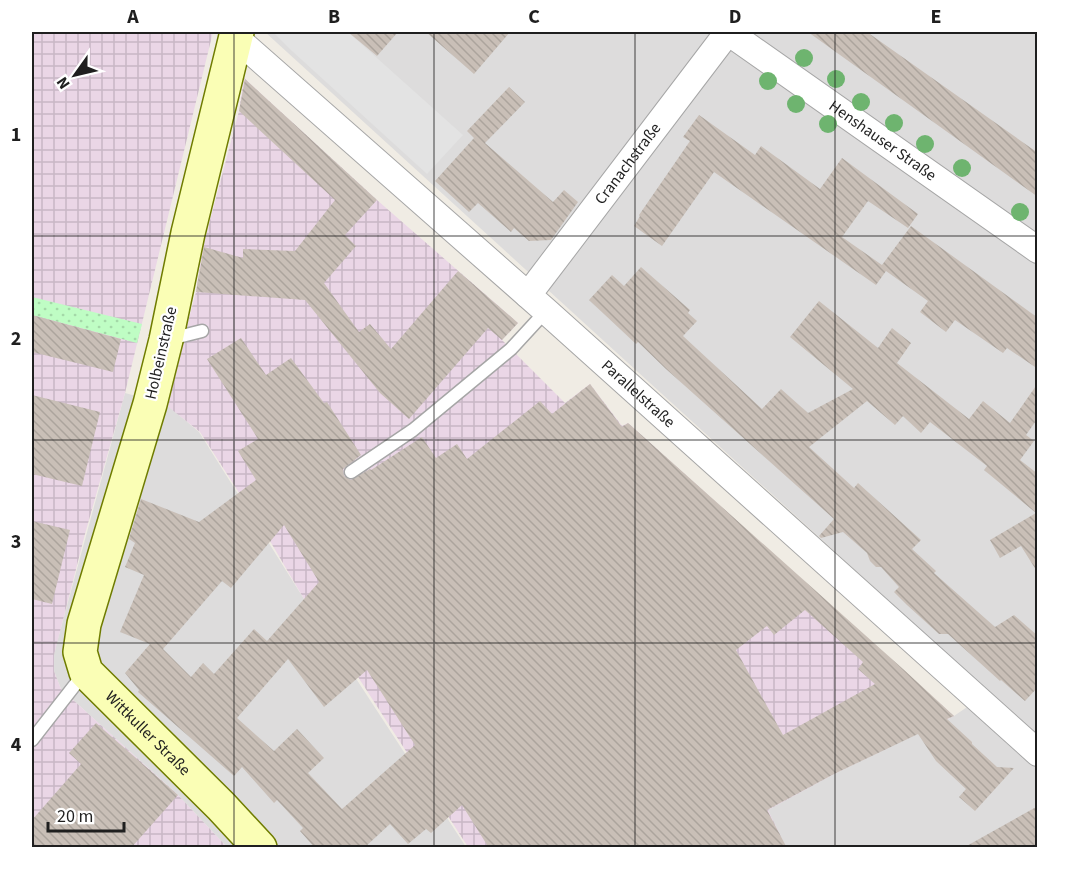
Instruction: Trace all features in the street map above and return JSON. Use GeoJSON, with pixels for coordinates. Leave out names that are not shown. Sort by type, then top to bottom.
{"type":"FeatureCollection","features":[{"type":"Feature","properties":{"kind":"main road","name":"Holbeinstraße"},"geometry":{"type":"LineString","coordinates":[[86,672],[80,652],[84,624],[150,404],[188,233],[237,35]]}},
{"type":"Feature","properties":{"kind":"main road","name":"Wittkuller Straße"},"geometry":{"type":"LineString","coordinates":[[86,672],[260,848]]}},
{"type":"Feature","properties":{"kind":"street","name":"Henshauser Straße"},"geometry":{"type":"LineString","coordinates":[[728,32],[1038,250]]}},
{"type":"Feature","properties":{"kind":"street","name":"Cranachstraße"},"geometry":{"type":"LineString","coordinates":[[537,303],[728,32]]}},
{"type":"Feature","properties":{"kind":"street","name":"Parallelstraße"},"geometry":{"type":"LineString","coordinates":[[237,35],[1038,753]]}},
{"type":"Feature","properties":{"kind":"lane"},"geometry":{"type":"LineString","coordinates":[[351,472],[413,430],[511,350],[537,303]]}},
{"type":"Feature","properties":{"kind":"lane"},"geometry":{"type":"LineString","coordinates":[[166,340],[202,331]]}},
{"type":"Feature","properties":{"kind":"lane"},"geometry":{"type":"LineString","coordinates":[[32,740],[86,672]]}},
{"type":"Feature","properties":{"kind":"shaded area"},"geometry":{"type":"Polygon","coordinates":[[[32,32],[213,32],[125,393],[54,655],[54,671],[61,689],[178,795],[227,847],[32,847],[32,32]]]}},
{"type":"Feature","properties":{"kind":"shaded area"},"geometry":{"type":"Polygon","coordinates":[[[265,32],[1037,32],[1037,847],[777,847],[784,843],[767,810],[834,774],[954,716],[989,692],[265,32]]]}},
{"type":"Feature","properties":{"kind":"shaded area"},"geometry":{"type":"Polygon","coordinates":[[[273,32],[348,32],[463,135],[427,174],[273,32]]]}},
{"type":"Feature","properties":{"kind":"shaded area"},"geometry":{"type":"Polygon","coordinates":[[[244,78],[377,200],[518,323],[502,340],[565,403],[590,384],[622,426],[628,423],[954,716],[834,774],[768,810],[784,843],[777,847],[468,847],[358,677],[304,599],[200,432],[166,405],[196,292],[203,247],[239,111],[244,78]]]}},
{"type":"Feature","properties":{"kind":"shaded area"},"geometry":{"type":"Polygon","coordinates":[[[125,393],[166,404],[199,432],[304,599],[466,847],[227,847],[178,795],[61,689],[54,671],[54,655],[125,393]]]}},
{"type":"Feature","properties":{"kind":"green space"},"geometry":{"type":"Polygon","coordinates":[[[32,297],[142,324],[137,343],[32,315],[32,297]]]}},
{"type":"Feature","properties":{"kind":"building"},"geometry":{"type":"Polygon","coordinates":[[[348,32],[398,32],[377,56],[348,32]]]}},
{"type":"Feature","properties":{"kind":"building"},"geometry":{"type":"Polygon","coordinates":[[[426,32],[510,32],[474,74],[426,32]]]}},
{"type":"Feature","properties":{"kind":"building"},"geometry":{"type":"Polygon","coordinates":[[[808,32],[867,32],[1038,153],[1038,197],[808,32]]]}},
{"type":"Feature","properties":{"kind":"building"},"geometry":{"type":"Polygon","coordinates":[[[245,79],[377,200],[345,235],[356,246],[324,283],[359,332],[370,324],[391,349],[458,271],[518,323],[502,340],[488,328],[409,419],[380,393],[305,300],[196,292],[204,247],[243,258],[243,249],[295,251],[335,200],[239,111],[245,79]]]}},
{"type":"Feature","properties":{"kind":"building"},"geometry":{"type":"Polygon","coordinates":[[[509,87],[525,102],[485,143],[553,202],[564,190],[578,202],[551,240],[529,241],[514,228],[511,232],[478,203],[469,212],[435,181],[474,138],[467,131],[509,87]]]}},
{"type":"Feature","properties":{"kind":"building"},"geometry":{"type":"Polygon","coordinates":[[[699,115],[755,155],[761,146],[820,189],[842,158],[918,214],[908,228],[868,201],[842,237],[882,265],[911,226],[1038,318],[1038,369],[1007,348],[1003,353],[955,320],[946,332],[920,312],[928,301],[886,271],[876,285],[714,172],[662,246],[634,226],[639,215],[690,141],[683,137],[699,115]]]}},
{"type":"Feature","properties":{"kind":"building"},"geometry":{"type":"Polygon","coordinates":[[[641,267],[690,310],[688,313],[697,321],[683,336],[762,409],[781,389],[808,413],[853,389],[790,337],[819,301],[878,348],[892,328],[911,343],[897,363],[969,419],[983,401],[1010,423],[1038,383],[1038,418],[1026,435],[1034,441],[1020,460],[1038,474],[1038,573],[1021,546],[1000,558],[990,540],[1036,513],[984,470],[987,466],[930,422],[921,433],[903,416],[895,425],[867,401],[809,447],[854,488],[858,483],[921,540],[912,549],[936,571],[934,573],[995,627],[1014,615],[1038,636],[1038,687],[1025,701],[948,634],[939,634],[907,605],[894,592],[899,587],[881,567],[876,567],[870,561],[867,553],[843,532],[821,538],[819,536],[834,519],[589,300],[612,275],[624,286],[641,267]]]}},
{"type":"Feature","properties":{"kind":"building"},"geometry":{"type":"Polygon","coordinates":[[[32,315],[121,339],[113,372],[32,352],[32,315]]]}},
{"type":"Feature","properties":{"kind":"building"},"geometry":{"type":"Polygon","coordinates":[[[241,338],[266,375],[291,358],[324,403],[327,402],[361,455],[343,469],[344,476],[351,480],[371,470],[422,437],[436,458],[457,444],[467,459],[540,401],[552,414],[590,384],[622,427],[628,423],[903,669],[954,716],[947,719],[997,767],[1014,768],[975,811],[959,797],[966,789],[936,761],[918,734],[834,774],[767,810],[787,848],[489,848],[462,805],[431,833],[426,829],[408,844],[390,824],[364,848],[315,848],[300,831],[303,828],[277,800],[274,803],[242,767],[234,776],[138,692],[139,690],[125,673],[150,644],[120,632],[144,575],[125,567],[135,543],[129,539],[141,499],[199,522],[256,480],[238,451],[258,439],[207,359],[241,338]],[[284,525],[231,588],[222,581],[163,649],[191,677],[203,663],[214,674],[254,629],[267,641],[319,582],[284,525]],[[805,610],[774,635],[767,626],[736,650],[783,735],[875,684],[858,669],[863,662],[805,610]],[[288,659],[237,718],[274,751],[297,729],[324,758],[308,773],[342,809],[415,745],[367,670],[324,707],[288,659]]]}},
{"type":"Feature","properties":{"kind":"building"},"geometry":{"type":"Polygon","coordinates":[[[32,395],[100,412],[82,486],[32,474],[32,395]]]}},
{"type":"Feature","properties":{"kind":"building"},"geometry":{"type":"Polygon","coordinates":[[[32,521],[70,530],[52,604],[32,599],[32,521]]]}},
{"type":"Feature","properties":{"kind":"building"},"geometry":{"type":"Polygon","coordinates":[[[96,723],[178,795],[131,848],[32,848],[32,820],[81,764],[69,753],[96,723]]]}},
{"type":"Feature","properties":{"kind":"building"},"geometry":{"type":"Polygon","coordinates":[[[1038,806],[1038,848],[963,848],[1038,806]]]}}]}
